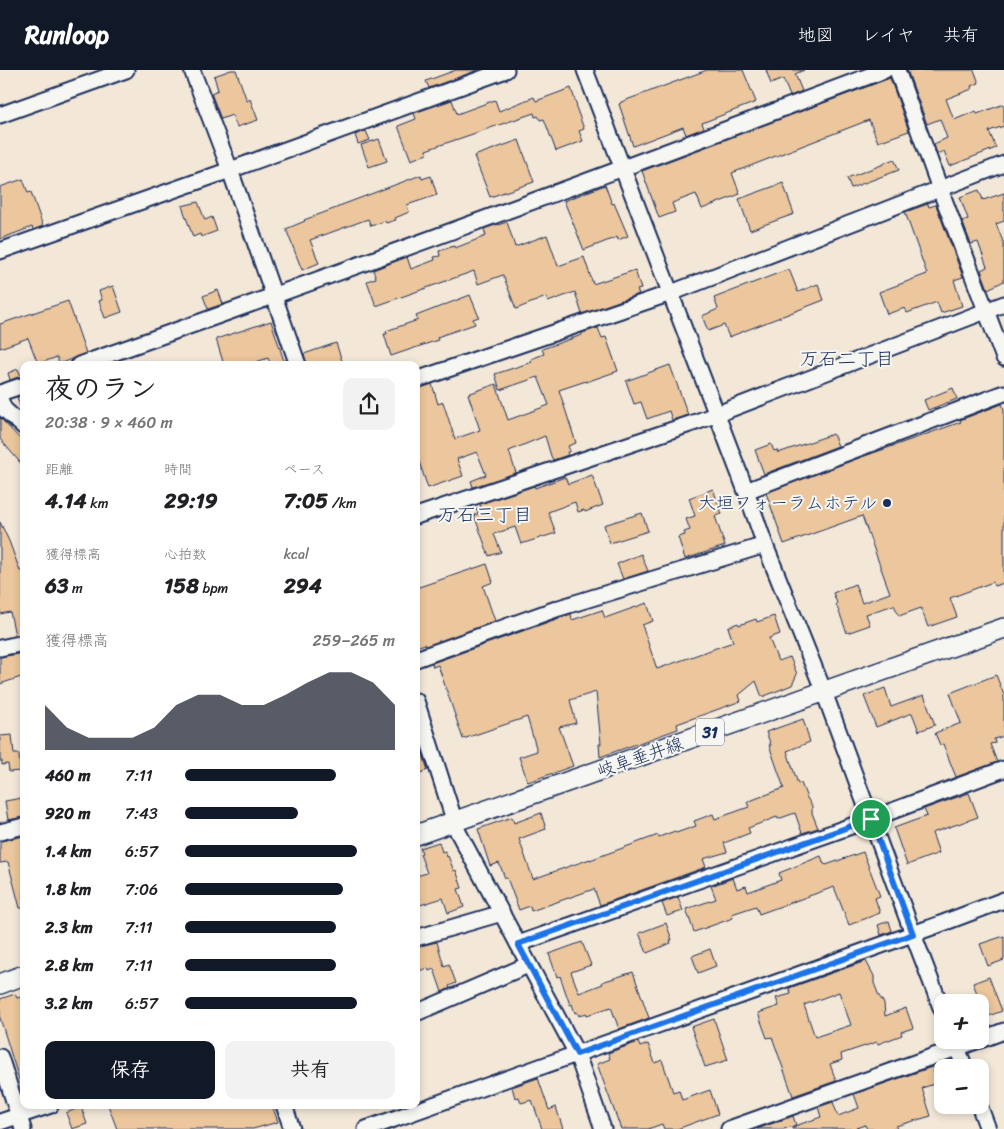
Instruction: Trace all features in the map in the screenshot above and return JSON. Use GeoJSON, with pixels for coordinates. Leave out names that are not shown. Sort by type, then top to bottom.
{"type":"FeatureCollection","features":[{"type":"Feature","properties":{"kind":"main road","name":"岐阜垂井線"},"geometry":{"type":"LineString","coordinates":[[420,834],[1004,628]]}},
{"type":"Feature","properties":{"kind":"main road"},"geometry":{"type":"LineString","coordinates":[[0,984],[20,976]]}},
{"type":"Feature","properties":{"kind":"street"},"geometry":{"type":"LineString","coordinates":[[0,115],[126,70]]}},
{"type":"Feature","properties":{"kind":"street"},"geometry":{"type":"LineString","coordinates":[[192,70],[230,170],[297,361]]}},
{"type":"Feature","properties":{"kind":"street"},"geometry":{"type":"LineString","coordinates":[[0,251],[506,70]]}},
{"type":"Feature","properties":{"kind":"street"},"geometry":{"type":"LineString","coordinates":[[585,70],[717,414],[765,545],[824,692],[936,994]]}},
{"type":"Feature","properties":{"kind":"street"},"geometry":{"type":"LineString","coordinates":[[90,361],[623,169],[885,70]]}},
{"type":"Feature","properties":{"kind":"street"},"geometry":{"type":"LineString","coordinates":[[897,70],[1004,358]]}},
{"type":"Feature","properties":{"kind":"street"},"geometry":{"type":"LineString","coordinates":[[420,379],[671,293],[1004,164]]}},
{"type":"Feature","properties":{"kind":"street"},"geometry":{"type":"LineString","coordinates":[[420,515],[717,414],[1004,304]]}},
{"type":"Feature","properties":{"kind":"street"},"geometry":{"type":"LineString","coordinates":[[0,393],[20,386]]}},
{"type":"Feature","properties":{"kind":"street"},"geometry":{"type":"LineString","coordinates":[[746,491],[1004,393]]}},
{"type":"Feature","properties":{"kind":"street"},"geometry":{"type":"LineString","coordinates":[[0,399],[4,409],[20,423]]}},
{"type":"Feature","properties":{"kind":"street"},"geometry":{"type":"LineString","coordinates":[[420,658],[560,608],[765,545]]}},
{"type":"Feature","properties":{"kind":"street"},"geometry":{"type":"LineString","coordinates":[[0,648],[20,644]]}},
{"type":"Feature","properties":{"kind":"street"},"geometry":{"type":"LineString","coordinates":[[422,736],[458,832],[577,1054],[603,1129]]}},
{"type":"Feature","properties":{"kind":"street"},"geometry":{"type":"LineString","coordinates":[[518,944],[871,819],[1004,769]]}},
{"type":"Feature","properties":{"kind":"street"},"geometry":{"type":"LineString","coordinates":[[0,832],[20,827]]}},
{"type":"Feature","properties":{"kind":"street"},"geometry":{"type":"LineString","coordinates":[[366,1129],[1004,900]]}},
{"type":"Feature","properties":{"kind":"street"},"geometry":{"type":"LineString","coordinates":[[420,937],[502,913]]}},
{"type":"Feature","properties":{"kind":"street"},"geometry":{"type":"LineString","coordinates":[[420,1011],[528,964]]}},
{"type":"Feature","properties":{"kind":"street"},"geometry":{"type":"LineString","coordinates":[[989,1037],[1004,1031]]}},
{"type":"Feature","properties":{"kind":"street"},"geometry":{"type":"LineString","coordinates":[[730,1129],[943,1049]]}},
{"type":"Feature","properties":{"kind":"street"},"geometry":{"type":"LineString","coordinates":[[0,1057],[21,1122]]}},
{"type":"Feature","properties":{"kind":"street"},"geometry":{"type":"LineString","coordinates":[[0,1122],[21,1122],[44,1109]]}},
{"type":"Feature","properties":{"kind":"street"},"geometry":{"type":"LineString","coordinates":[[285,1109],[292,1129]]}},
{"type":"Feature","properties":{"kind":"street"},"geometry":{"type":"LineString","coordinates":[[982,1114],[988,1129]]}},
{"type":"Feature","properties":{"kind":"building"},"geometry":{"type":"Polygon","coordinates":[[[236,70],[247,101],[250,99],[258,120],[237,127],[232,115],[221,119],[211,93],[218,90],[214,76],[236,70]]]}},
{"type":"Feature","properties":{"kind":"building"},"geometry":{"type":"Polygon","coordinates":[[[456,70],[478,70],[429,88],[426,81],[456,70]]]}},
{"type":"Feature","properties":{"kind":"building"},"geometry":{"type":"Polygon","coordinates":[[[707,70],[743,70],[756,102],[702,123],[704,128],[686,135],[683,127],[633,146],[619,104],[707,70]]]}},
{"type":"Feature","properties":{"kind":"building"},"geometry":{"type":"Polygon","coordinates":[[[766,70],[804,70],[795,74],[802,91],[790,96],[783,79],[771,84],[766,70]]]}},
{"type":"Feature","properties":{"kind":"building"},"geometry":{"type":"Polygon","coordinates":[[[907,70],[974,70],[979,83],[971,86],[972,89],[946,99],[954,120],[976,111],[977,114],[1004,104],[1004,126],[989,131],[996,148],[950,166],[944,151],[937,154],[934,144],[947,138],[940,119],[927,124],[907,70]]]}},
{"type":"Feature","properties":{"kind":"building"},"geometry":{"type":"Polygon","coordinates":[[[890,78],[909,131],[878,142],[869,120],[732,173],[740,194],[702,209],[696,194],[672,203],[675,212],[659,218],[642,171],[890,78]]]}},
{"type":"Feature","properties":{"kind":"building"},"geometry":{"type":"Polygon","coordinates":[[[571,88],[584,129],[579,131],[583,141],[556,151],[544,119],[540,120],[538,116],[535,117],[534,113],[426,150],[427,154],[411,160],[398,126],[416,119],[414,113],[452,100],[457,114],[495,100],[499,111],[534,97],[536,101],[571,88]]]}},
{"type":"Feature","properties":{"kind":"building"},"geometry":{"type":"Polygon","coordinates":[[[366,131],[370,140],[358,144],[355,135],[366,131]]]}},
{"type":"Feature","properties":{"kind":"building"},"geometry":{"type":"Polygon","coordinates":[[[379,139],[387,161],[369,167],[361,145],[379,139]]]}},
{"type":"Feature","properties":{"kind":"building"},"geometry":{"type":"Polygon","coordinates":[[[519,140],[534,182],[490,197],[474,156],[519,140]]]}},
{"type":"Feature","properties":{"kind":"building"},"geometry":{"type":"Polygon","coordinates":[[[894,159],[899,170],[851,188],[847,178],[894,159]]]}},
{"type":"Feature","properties":{"kind":"building"},"geometry":{"type":"Polygon","coordinates":[[[421,175],[422,179],[431,176],[437,195],[407,205],[409,212],[395,218],[396,220],[386,223],[385,221],[371,226],[368,219],[310,240],[319,263],[302,270],[286,229],[339,206],[421,175]]]}},
{"type":"Feature","properties":{"kind":"building"},"geometry":{"type":"Polygon","coordinates":[[[23,179],[28,193],[31,192],[43,226],[33,230],[32,227],[0,239],[0,187],[23,179]]]}},
{"type":"Feature","properties":{"kind":"building"},"geometry":{"type":"Polygon","coordinates":[[[783,183],[794,214],[750,230],[739,199],[783,183]]]}},
{"type":"Feature","properties":{"kind":"building"},"geometry":{"type":"Polygon","coordinates":[[[605,185],[628,236],[618,240],[617,237],[584,250],[564,201],[605,185]]]}},
{"type":"Feature","properties":{"kind":"building"},"geometry":{"type":"Polygon","coordinates":[[[979,190],[983,200],[1004,193],[1004,221],[996,224],[1004,244],[1004,281],[988,289],[981,270],[987,267],[978,242],[971,244],[962,221],[968,219],[960,197],[979,190]]]}},
{"type":"Feature","properties":{"kind":"building"},"geometry":{"type":"Polygon","coordinates":[[[198,202],[205,220],[212,217],[217,231],[201,237],[200,234],[193,237],[182,206],[198,202]]]}},
{"type":"Feature","properties":{"kind":"building"},"geometry":{"type":"Polygon","coordinates":[[[928,204],[929,207],[936,205],[963,277],[954,280],[962,306],[941,313],[937,302],[907,313],[905,308],[887,314],[879,292],[927,274],[905,212],[928,204]]]}},
{"type":"Feature","properties":{"kind":"building"},"geometry":{"type":"Polygon","coordinates":[[[507,222],[515,247],[547,235],[558,266],[584,257],[593,284],[635,270],[641,289],[637,290],[639,294],[582,314],[575,292],[548,302],[546,297],[516,309],[503,275],[478,284],[474,271],[376,306],[367,281],[376,278],[373,270],[407,257],[411,269],[435,260],[434,257],[440,256],[439,251],[454,246],[455,248],[486,236],[484,229],[507,222]]]}},
{"type":"Feature","properties":{"kind":"building"},"geometry":{"type":"Polygon","coordinates":[[[789,269],[798,292],[818,284],[824,300],[729,337],[724,325],[708,331],[702,316],[718,309],[714,298],[789,269]]]}},
{"type":"Feature","properties":{"kind":"building"},"geometry":{"type":"Polygon","coordinates":[[[113,286],[122,312],[105,318],[99,301],[102,300],[99,291],[113,286]]]}},
{"type":"Feature","properties":{"kind":"building"},"geometry":{"type":"Polygon","coordinates":[[[218,290],[223,304],[208,309],[203,296],[218,290]]]}},
{"type":"Feature","properties":{"kind":"building"},"geometry":{"type":"Polygon","coordinates":[[[470,295],[479,317],[473,319],[475,324],[437,337],[438,340],[391,356],[384,334],[387,334],[386,331],[418,320],[416,316],[470,295]]]}},
{"type":"Feature","properties":{"kind":"building"},"geometry":{"type":"Polygon","coordinates":[[[68,301],[86,353],[66,361],[58,361],[57,357],[46,361],[37,361],[28,338],[0,348],[0,324],[68,301]]]}},
{"type":"Feature","properties":{"kind":"building"},"geometry":{"type":"Polygon","coordinates":[[[271,321],[284,361],[269,361],[268,358],[259,361],[223,361],[216,339],[271,321]]]}},
{"type":"Feature","properties":{"kind":"building"},"geometry":{"type":"Polygon","coordinates":[[[598,328],[602,338],[606,337],[618,371],[559,390],[576,443],[568,446],[570,451],[567,452],[568,455],[553,460],[545,436],[509,451],[516,473],[473,487],[471,481],[486,475],[477,452],[457,459],[463,476],[428,488],[420,465],[420,388],[432,384],[438,404],[443,402],[455,439],[480,430],[468,394],[496,384],[508,420],[549,405],[538,377],[500,390],[495,374],[532,362],[531,359],[544,354],[542,349],[582,335],[582,333],[598,328]]]}},
{"type":"Feature","properties":{"kind":"building"},"geometry":{"type":"Polygon","coordinates":[[[336,343],[342,361],[306,361],[304,354],[336,343]]]}},
{"type":"Feature","properties":{"kind":"building"},"geometry":{"type":"Polygon","coordinates":[[[670,365],[688,415],[672,420],[669,411],[647,419],[641,402],[634,404],[626,381],[670,365]]]}},
{"type":"Feature","properties":{"kind":"building"},"geometry":{"type":"Polygon","coordinates":[[[18,369],[20,376],[10,380],[8,373],[18,369]]]}},
{"type":"Feature","properties":{"kind":"building"},"geometry":{"type":"Polygon","coordinates":[[[953,388],[957,399],[928,410],[924,400],[953,388]]]}},
{"type":"Feature","properties":{"kind":"building"},"geometry":{"type":"Polygon","coordinates":[[[20,396],[20,407],[17,397],[20,396]]]}},
{"type":"Feature","properties":{"kind":"building","name":"大垣フォーラムホテル"},"geometry":{"type":"Polygon","coordinates":[[[1002,404],[1004,409],[1004,583],[994,586],[993,582],[950,598],[957,617],[928,627],[921,608],[899,616],[894,605],[866,614],[870,625],[847,633],[833,593],[855,584],[862,603],[890,593],[862,516],[784,544],[766,493],[961,422],[960,420],[1002,404]]]}},
{"type":"Feature","properties":{"kind":"building"},"geometry":{"type":"Polygon","coordinates":[[[0,418],[20,439],[20,462],[0,439],[0,418]]]}},
{"type":"Feature","properties":{"kind":"building"},"geometry":{"type":"Polygon","coordinates":[[[833,434],[838,446],[764,474],[755,450],[771,444],[774,451],[777,450],[778,453],[833,434]]]}},
{"type":"Feature","properties":{"kind":"building"},"geometry":{"type":"Polygon","coordinates":[[[592,475],[603,505],[585,512],[584,510],[578,512],[575,502],[548,512],[556,533],[521,544],[515,527],[494,534],[501,552],[489,556],[474,515],[478,514],[476,509],[481,507],[480,504],[565,477],[568,484],[592,475]]]}},
{"type":"Feature","properties":{"kind":"building"},"geometry":{"type":"Polygon","coordinates":[[[713,489],[722,514],[715,516],[725,546],[685,559],[678,537],[685,535],[684,532],[690,530],[686,519],[695,516],[689,498],[713,489]]]}},
{"type":"Feature","properties":{"kind":"building"},"geometry":{"type":"Polygon","coordinates":[[[642,513],[648,531],[610,543],[604,525],[642,513]]]}},
{"type":"Feature","properties":{"kind":"building"},"geometry":{"type":"Polygon","coordinates":[[[0,522],[20,571],[20,634],[15,635],[10,612],[0,614],[0,522]]]}},
{"type":"Feature","properties":{"kind":"building"},"geometry":{"type":"Polygon","coordinates":[[[641,554],[648,571],[623,579],[617,564],[641,554]]]}},
{"type":"Feature","properties":{"kind":"building"},"geometry":{"type":"Polygon","coordinates":[[[487,564],[493,582],[483,586],[495,621],[426,646],[425,644],[420,646],[420,587],[487,564]]]}},
{"type":"Feature","properties":{"kind":"building"},"geometry":{"type":"Polygon","coordinates":[[[647,603],[653,621],[642,625],[657,669],[733,642],[728,627],[756,619],[757,622],[774,616],[780,634],[769,638],[778,661],[790,657],[797,674],[792,685],[762,697],[756,681],[739,695],[741,701],[677,724],[678,729],[600,757],[599,744],[601,744],[596,692],[570,700],[576,723],[559,727],[573,766],[528,782],[519,757],[537,751],[527,717],[463,739],[438,665],[433,667],[432,663],[571,614],[572,620],[602,610],[605,618],[647,603]]]}},
{"type":"Feature","properties":{"kind":"building"},"geometry":{"type":"Polygon","coordinates":[[[20,654],[20,677],[0,684],[0,657],[20,654]]]}},
{"type":"Feature","properties":{"kind":"building"},"geometry":{"type":"Polygon","coordinates":[[[996,675],[1004,695],[1004,736],[994,739],[995,743],[990,744],[997,762],[956,777],[943,744],[940,745],[935,733],[961,723],[950,693],[996,675]]]}},
{"type":"Feature","properties":{"kind":"building"},"geometry":{"type":"Polygon","coordinates":[[[885,688],[891,707],[924,695],[935,725],[919,731],[912,713],[876,727],[864,696],[885,688]]]}},
{"type":"Feature","properties":{"kind":"building"},"geometry":{"type":"Polygon","coordinates":[[[803,719],[810,742],[787,751],[798,784],[801,783],[812,806],[812,813],[818,828],[802,833],[795,813],[778,819],[777,817],[748,828],[750,833],[724,843],[727,852],[703,859],[706,867],[600,905],[594,889],[531,911],[530,906],[519,910],[499,863],[490,866],[478,829],[512,817],[514,823],[541,813],[546,829],[519,839],[533,879],[658,835],[659,837],[675,831],[676,833],[696,826],[694,821],[713,814],[715,819],[749,807],[747,802],[784,788],[766,732],[803,719]]]}},
{"type":"Feature","properties":{"kind":"building"},"geometry":{"type":"Polygon","coordinates":[[[12,735],[14,754],[19,754],[20,771],[9,772],[8,764],[2,765],[2,761],[0,761],[0,736],[12,735]]]}},
{"type":"Feature","properties":{"kind":"building"},"geometry":{"type":"Polygon","coordinates":[[[420,747],[428,770],[420,773],[420,747]]]}},
{"type":"Feature","properties":{"kind":"building"},"geometry":{"type":"Polygon","coordinates":[[[969,793],[978,817],[932,833],[939,853],[907,865],[894,828],[927,816],[924,809],[969,793]]]}},
{"type":"Feature","properties":{"kind":"building"},"geometry":{"type":"Polygon","coordinates":[[[20,798],[20,818],[8,820],[5,801],[20,798]]]}},
{"type":"Feature","properties":{"kind":"building"},"geometry":{"type":"Polygon","coordinates":[[[20,837],[20,908],[8,862],[0,863],[0,841],[20,837]]]}},
{"type":"Feature","properties":{"kind":"building"},"geometry":{"type":"Polygon","coordinates":[[[439,842],[442,852],[445,851],[454,871],[456,870],[462,888],[458,889],[464,907],[448,913],[443,898],[420,905],[420,875],[427,873],[420,854],[422,853],[420,848],[439,842]]]}},
{"type":"Feature","properties":{"kind":"building"},"geometry":{"type":"Polygon","coordinates":[[[863,852],[880,896],[875,898],[880,913],[849,925],[834,887],[759,914],[756,906],[732,914],[733,918],[694,932],[686,909],[716,899],[711,886],[733,878],[737,889],[746,886],[748,892],[781,880],[779,873],[821,856],[826,865],[863,852]]]}},
{"type":"Feature","properties":{"kind":"building"},"geometry":{"type":"Polygon","coordinates":[[[678,897],[683,911],[667,916],[662,903],[678,897]]]}},
{"type":"Feature","properties":{"kind":"building"},"geometry":{"type":"Polygon","coordinates":[[[889,921],[892,931],[881,935],[878,925],[889,921]]]}},
{"type":"Feature","properties":{"kind":"building"},"geometry":{"type":"Polygon","coordinates":[[[666,923],[672,940],[670,940],[671,943],[647,953],[639,933],[666,923]]]}},
{"type":"Feature","properties":{"kind":"building"},"geometry":{"type":"Polygon","coordinates":[[[1004,936],[1004,960],[988,966],[980,944],[1004,936]]]}},
{"type":"Feature","properties":{"kind":"building"},"geometry":{"type":"Polygon","coordinates":[[[437,942],[444,966],[449,964],[456,983],[442,992],[434,969],[429,971],[428,968],[420,971],[420,946],[437,942]]]}},
{"type":"Feature","properties":{"kind":"building"},"geometry":{"type":"Polygon","coordinates":[[[582,942],[591,965],[571,972],[579,993],[603,984],[602,982],[633,972],[649,1018],[619,1029],[611,1007],[587,1015],[586,1013],[579,1016],[577,1012],[575,1013],[572,1004],[570,1005],[560,976],[557,977],[549,954],[582,942]]]}},
{"type":"Feature","properties":{"kind":"building"},"geometry":{"type":"Polygon","coordinates":[[[710,949],[716,966],[698,973],[692,956],[710,949]]]}},
{"type":"Feature","properties":{"kind":"building"},"geometry":{"type":"Polygon","coordinates":[[[866,961],[874,976],[874,983],[879,996],[884,1003],[885,1016],[906,1008],[913,1028],[901,1032],[902,1035],[878,1044],[877,1042],[841,1054],[842,1060],[830,1064],[836,1081],[793,1096],[772,1037],[767,1038],[758,1013],[779,1006],[776,998],[791,994],[789,988],[866,961]],[[839,992],[804,1005],[815,1037],[851,1025],[839,992]]]}},
{"type":"Feature","properties":{"kind":"building"},"geometry":{"type":"Polygon","coordinates":[[[989,977],[1002,1011],[989,1016],[989,994],[977,994],[973,983],[989,977]]]}},
{"type":"Feature","properties":{"kind":"building"},"geometry":{"type":"Polygon","coordinates":[[[15,994],[17,998],[20,997],[20,1083],[0,1018],[0,999],[15,994]]]}},
{"type":"Feature","properties":{"kind":"building"},"geometry":{"type":"Polygon","coordinates":[[[714,1019],[728,1060],[705,1067],[691,1027],[714,1019]]]}},
{"type":"Feature","properties":{"kind":"building"},"geometry":{"type":"Polygon","coordinates":[[[638,1042],[640,1047],[648,1044],[655,1063],[662,1060],[673,1092],[679,1090],[682,1100],[710,1090],[718,1114],[677,1129],[664,1129],[662,1124],[648,1129],[621,1129],[597,1064],[610,1059],[608,1053],[638,1042]]]}},
{"type":"Feature","properties":{"kind":"building"},"geometry":{"type":"Polygon","coordinates":[[[932,1067],[934,1073],[934,1084],[922,1088],[931,1116],[896,1126],[897,1129],[867,1129],[865,1125],[853,1129],[792,1129],[792,1127],[821,1117],[818,1107],[833,1102],[838,1116],[859,1108],[854,1094],[932,1067]]]}},
{"type":"Feature","properties":{"kind":"building"},"geometry":{"type":"Polygon","coordinates":[[[538,1078],[549,1110],[556,1107],[563,1129],[542,1129],[532,1100],[521,1103],[519,1097],[515,1098],[512,1087],[538,1078]]]}},
{"type":"Feature","properties":{"kind":"building"},"geometry":{"type":"Polygon","coordinates":[[[82,1109],[87,1124],[72,1129],[66,1113],[82,1109]]]}},
{"type":"Feature","properties":{"kind":"building"},"geometry":{"type":"Polygon","coordinates":[[[110,1109],[273,1109],[278,1122],[253,1129],[117,1129],[110,1109]]]}},
{"type":"Feature","properties":{"kind":"building"},"geometry":{"type":"Polygon","coordinates":[[[793,1116],[796,1125],[784,1129],[757,1129],[793,1116]]]}},
{"type":"Feature","properties":{"kind":"place","name":"大垣フォーラムホテル"},"geometry":{"type":"Point","coordinates":[887,503]}},
{"type":"Feature","properties":{"kind":"district","name":"万石二丁目"},"geometry":{"type":"Point","coordinates":[847,358]}},
{"type":"Feature","properties":{"kind":"district","name":"万石三丁目"},"geometry":{"type":"Point","coordinates":[485,514]}},
{"type":"Feature","properties":{"kind":"route"},"geometry":{"type":"LineString","coordinates":[[871,819],[913,934],[577,1054],[518,944],[871,819]]}}]}
